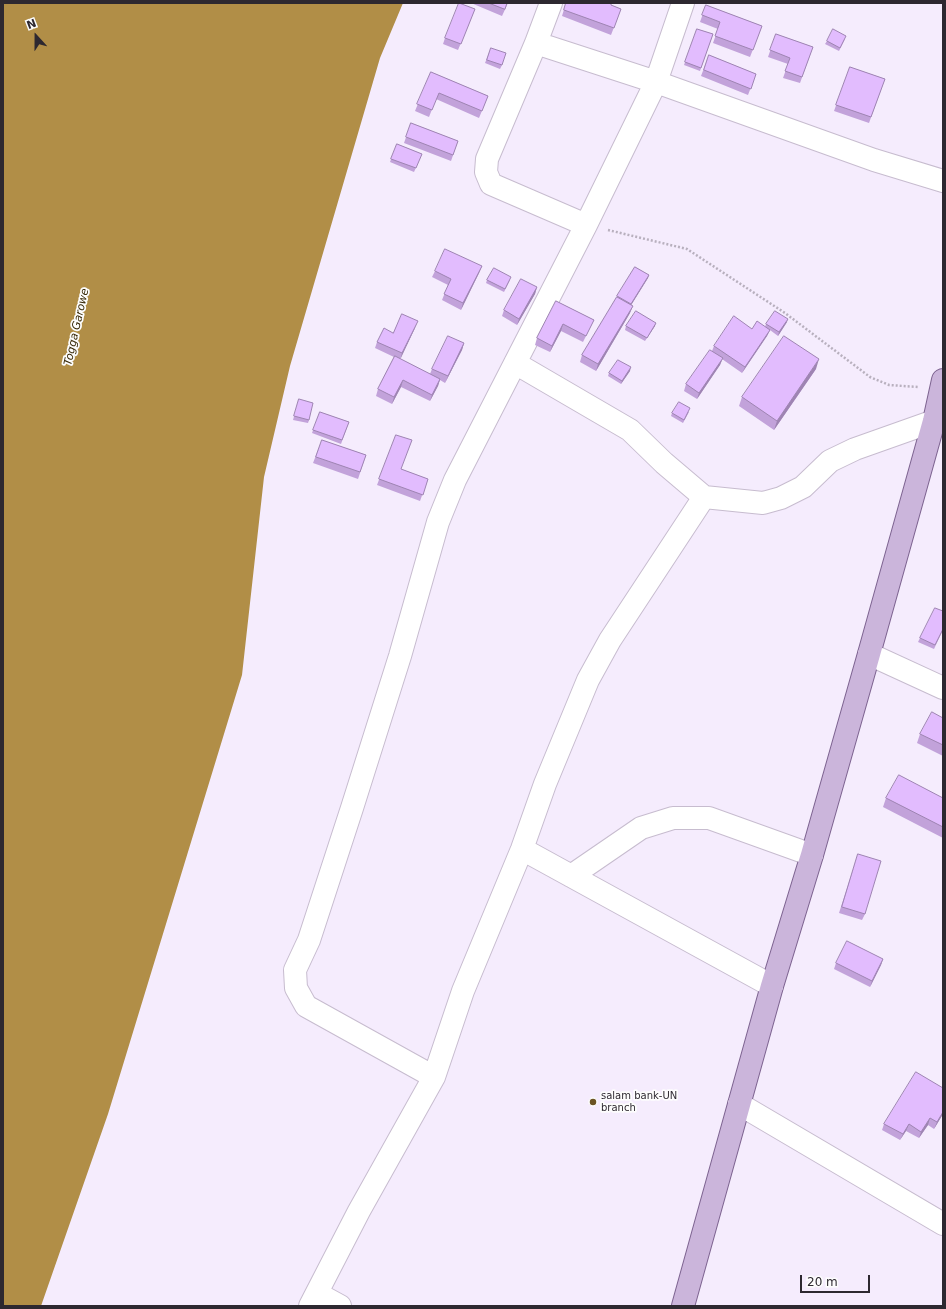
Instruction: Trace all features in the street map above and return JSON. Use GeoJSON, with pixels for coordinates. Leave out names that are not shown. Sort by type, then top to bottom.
{"type":"FeatureCollection","features":[{"type":"Feature","properties":{"kind":"main road"},"geometry":{"type":"LineString","coordinates":[[683,1306],[772,986],[812,855],[869,654],[934,421],[942,384]]}},
{"type":"Feature","properties":{"kind":"street"},"geometry":{"type":"LineString","coordinates":[[551,3],[536,43],[487,159],[486,172],[491,184],[586,225]]}},
{"type":"Feature","properties":{"kind":"street"},"geometry":{"type":"LineString","coordinates":[[434,1077],[306,1006],[296,988],[295,970],[309,940],[352,808],[400,656],[438,522],[455,480],[586,225],[656,82],[683,3]]}},
{"type":"Feature","properties":{"kind":"street"},"geometry":{"type":"LineString","coordinates":[[536,43],[656,82],[874,160],[943,181]]}},
{"type":"Feature","properties":{"kind":"street"},"geometry":{"type":"LineString","coordinates":[[516,363],[630,430],[664,463],[704,497],[763,503],[781,498],[803,487],[830,461],[855,449],[934,421]]}},
{"type":"Feature","properties":{"kind":"street"},"geometry":{"type":"LineString","coordinates":[[340,1306],[314,1300],[360,1211],[434,1077],[462,991],[522,849],[545,784],[588,680],[610,640],[704,497]]}},
{"type":"Feature","properties":{"kind":"street"},"geometry":{"type":"LineString","coordinates":[[869,654],[943,688]]}},
{"type":"Feature","properties":{"kind":"street"},"geometry":{"type":"LineString","coordinates":[[571,876],[641,828],[673,818],[709,818],[812,855]]}},
{"type":"Feature","properties":{"kind":"street"},"geometry":{"type":"LineString","coordinates":[[522,849],[772,986]]}},
{"type":"Feature","properties":{"kind":"street"},"geometry":{"type":"LineString","coordinates":[[739,1104],[943,1224]]}},
{"type":"Feature","properties":{"kind":"path"},"geometry":{"type":"LineString","coordinates":[[586,225],[687,249],[785,313],[870,377],[889,385],[942,384]]}},
{"type":"Feature","properties":{"kind":"water","name":"Togga Garowe"},"geometry":{"type":"Polygon","coordinates":[[[3,3],[403,3],[380,58],[290,366],[264,477],[242,675],[108,1114],[41,1306],[3,1306],[3,3]]]}},
{"type":"Feature","properties":{"kind":"building"},"geometry":{"type":"Polygon","coordinates":[[[459,3],[475,9],[461,44],[445,38],[459,3]]]}},
{"type":"Feature","properties":{"kind":"building"},"geometry":{"type":"Polygon","coordinates":[[[489,3],[507,3],[505,9],[489,3]]]}},
{"type":"Feature","properties":{"kind":"building"},"geometry":{"type":"Polygon","coordinates":[[[566,3],[611,3],[611,5],[621,9],[614,28],[564,10],[566,3]]]}},
{"type":"Feature","properties":{"kind":"building"},"geometry":{"type":"Polygon","coordinates":[[[706,5],[762,26],[753,50],[715,36],[720,22],[702,15],[706,5]]]}},
{"type":"Feature","properties":{"kind":"building"},"geometry":{"type":"Polygon","coordinates":[[[697,29],[713,34],[701,68],[685,62],[697,29]]]}},
{"type":"Feature","properties":{"kind":"building"},"geometry":{"type":"Polygon","coordinates":[[[833,29],[846,36],[840,48],[827,41],[833,29]]]}},
{"type":"Feature","properties":{"kind":"building"},"geometry":{"type":"Polygon","coordinates":[[[776,34],[813,47],[802,77],[785,71],[790,58],[770,50],[776,34]]]}},
{"type":"Feature","properties":{"kind":"building"},"geometry":{"type":"Polygon","coordinates":[[[491,48],[506,53],[502,65],[487,60],[491,48]]]}},
{"type":"Feature","properties":{"kind":"building"},"geometry":{"type":"Polygon","coordinates":[[[709,55],[756,74],[751,89],[704,70],[709,55]]]}},
{"type":"Feature","properties":{"kind":"building"},"geometry":{"type":"Polygon","coordinates":[[[850,67],[885,79],[871,117],[836,105],[850,67]]]}},
{"type":"Feature","properties":{"kind":"building"},"geometry":{"type":"Polygon","coordinates":[[[431,72],[488,96],[482,111],[439,93],[432,110],[417,104],[431,72]]]}},
{"type":"Feature","properties":{"kind":"building"},"geometry":{"type":"Polygon","coordinates":[[[411,123],[458,141],[453,155],[406,137],[411,123]]]}},
{"type":"Feature","properties":{"kind":"building"},"geometry":{"type":"Polygon","coordinates":[[[397,144],[422,154],[416,168],[391,159],[397,144]]]}},
{"type":"Feature","properties":{"kind":"building"},"geometry":{"type":"Polygon","coordinates":[[[445,249],[482,266],[463,303],[444,294],[451,279],[435,271],[445,249]]]}},
{"type":"Feature","properties":{"kind":"building"},"geometry":{"type":"Polygon","coordinates":[[[635,267],[649,275],[631,304],[617,296],[635,267]]]}},
{"type":"Feature","properties":{"kind":"building"},"geometry":{"type":"Polygon","coordinates":[[[494,268],[511,277],[505,289],[487,280],[494,268]]]}},
{"type":"Feature","properties":{"kind":"building"},"geometry":{"type":"Polygon","coordinates":[[[521,279],[537,287],[519,319],[504,310],[521,279]]]}},
{"type":"Feature","properties":{"kind":"building"},"geometry":{"type":"Polygon","coordinates":[[[617,297],[633,306],[598,364],[582,355],[617,297]]]}},
{"type":"Feature","properties":{"kind":"building"},"geometry":{"type":"Polygon","coordinates":[[[556,301],[594,320],[586,336],[563,324],[552,346],[537,338],[556,301]]]}},
{"type":"Feature","properties":{"kind":"building"},"geometry":{"type":"Polygon","coordinates":[[[636,311],[656,323],[647,338],[626,326],[636,311]]]}},
{"type":"Feature","properties":{"kind":"building"},"geometry":{"type":"Polygon","coordinates":[[[775,311],[788,319],[779,332],[766,324],[775,311]]]}},
{"type":"Feature","properties":{"kind":"building"},"geometry":{"type":"Polygon","coordinates":[[[402,314],[418,321],[402,353],[377,342],[384,328],[393,333],[402,314]]]}},
{"type":"Feature","properties":{"kind":"building"},"geometry":{"type":"Polygon","coordinates":[[[734,316],[752,329],[757,321],[770,330],[745,367],[714,346],[734,316]]]}},
{"type":"Feature","properties":{"kind":"building"},"geometry":{"type":"Polygon","coordinates":[[[448,336],[464,343],[448,376],[432,369],[448,336]]]}},
{"type":"Feature","properties":{"kind":"building"},"geometry":{"type":"Polygon","coordinates":[[[784,336],[819,359],[777,421],[742,397],[784,336]]]}},
{"type":"Feature","properties":{"kind":"building"},"geometry":{"type":"Polygon","coordinates":[[[710,350],[723,358],[699,393],[686,384],[710,350]]]}},
{"type":"Feature","properties":{"kind":"building"},"geometry":{"type":"Polygon","coordinates":[[[395,356],[440,379],[432,395],[403,380],[394,397],[378,389],[395,356]]]}},
{"type":"Feature","properties":{"kind":"building"},"geometry":{"type":"Polygon","coordinates":[[[618,360],[631,367],[622,381],[609,373],[618,360]]]}},
{"type":"Feature","properties":{"kind":"building"},"geometry":{"type":"Polygon","coordinates":[[[299,399],[313,403],[309,420],[294,416],[299,399]]]}},
{"type":"Feature","properties":{"kind":"building"},"geometry":{"type":"Polygon","coordinates":[[[679,402],[690,408],[684,420],[672,413],[679,402]]]}},
{"type":"Feature","properties":{"kind":"building"},"geometry":{"type":"Polygon","coordinates":[[[320,412],[349,422],[342,440],[313,430],[320,412]]]}},
{"type":"Feature","properties":{"kind":"building"},"geometry":{"type":"Polygon","coordinates":[[[396,435],[412,440],[401,469],[428,479],[423,495],[379,479],[396,435]]]}},
{"type":"Feature","properties":{"kind":"building"},"geometry":{"type":"Polygon","coordinates":[[[322,440],[366,455],[360,472],[316,457],[322,440]]]}},
{"type":"Feature","properties":{"kind":"building"},"geometry":{"type":"Polygon","coordinates":[[[935,608],[943,611],[943,629],[935,645],[920,638],[935,608]]]}},
{"type":"Feature","properties":{"kind":"building"},"geometry":{"type":"Polygon","coordinates":[[[932,712],[943,718],[943,745],[920,734],[932,712]]]}},
{"type":"Feature","properties":{"kind":"building"},"geometry":{"type":"Polygon","coordinates":[[[899,775],[943,798],[943,827],[886,798],[899,775]]]}},
{"type":"Feature","properties":{"kind":"building"},"geometry":{"type":"Polygon","coordinates":[[[858,854],[881,861],[865,914],[842,907],[858,854]]]}},
{"type":"Feature","properties":{"kind":"building"},"geometry":{"type":"Polygon","coordinates":[[[847,941],[883,959],[872,981],[836,963],[847,941]]]}},
{"type":"Feature","properties":{"kind":"building"},"geometry":{"type":"Polygon","coordinates":[[[916,1072],[943,1088],[943,1112],[937,1122],[930,1118],[921,1132],[909,1124],[903,1134],[884,1124],[916,1072]]]}},
{"type":"Feature","properties":{"kind":"place","name":"salam bank-UN branch"},"geometry":{"type":"Point","coordinates":[593,1102]}}]}
